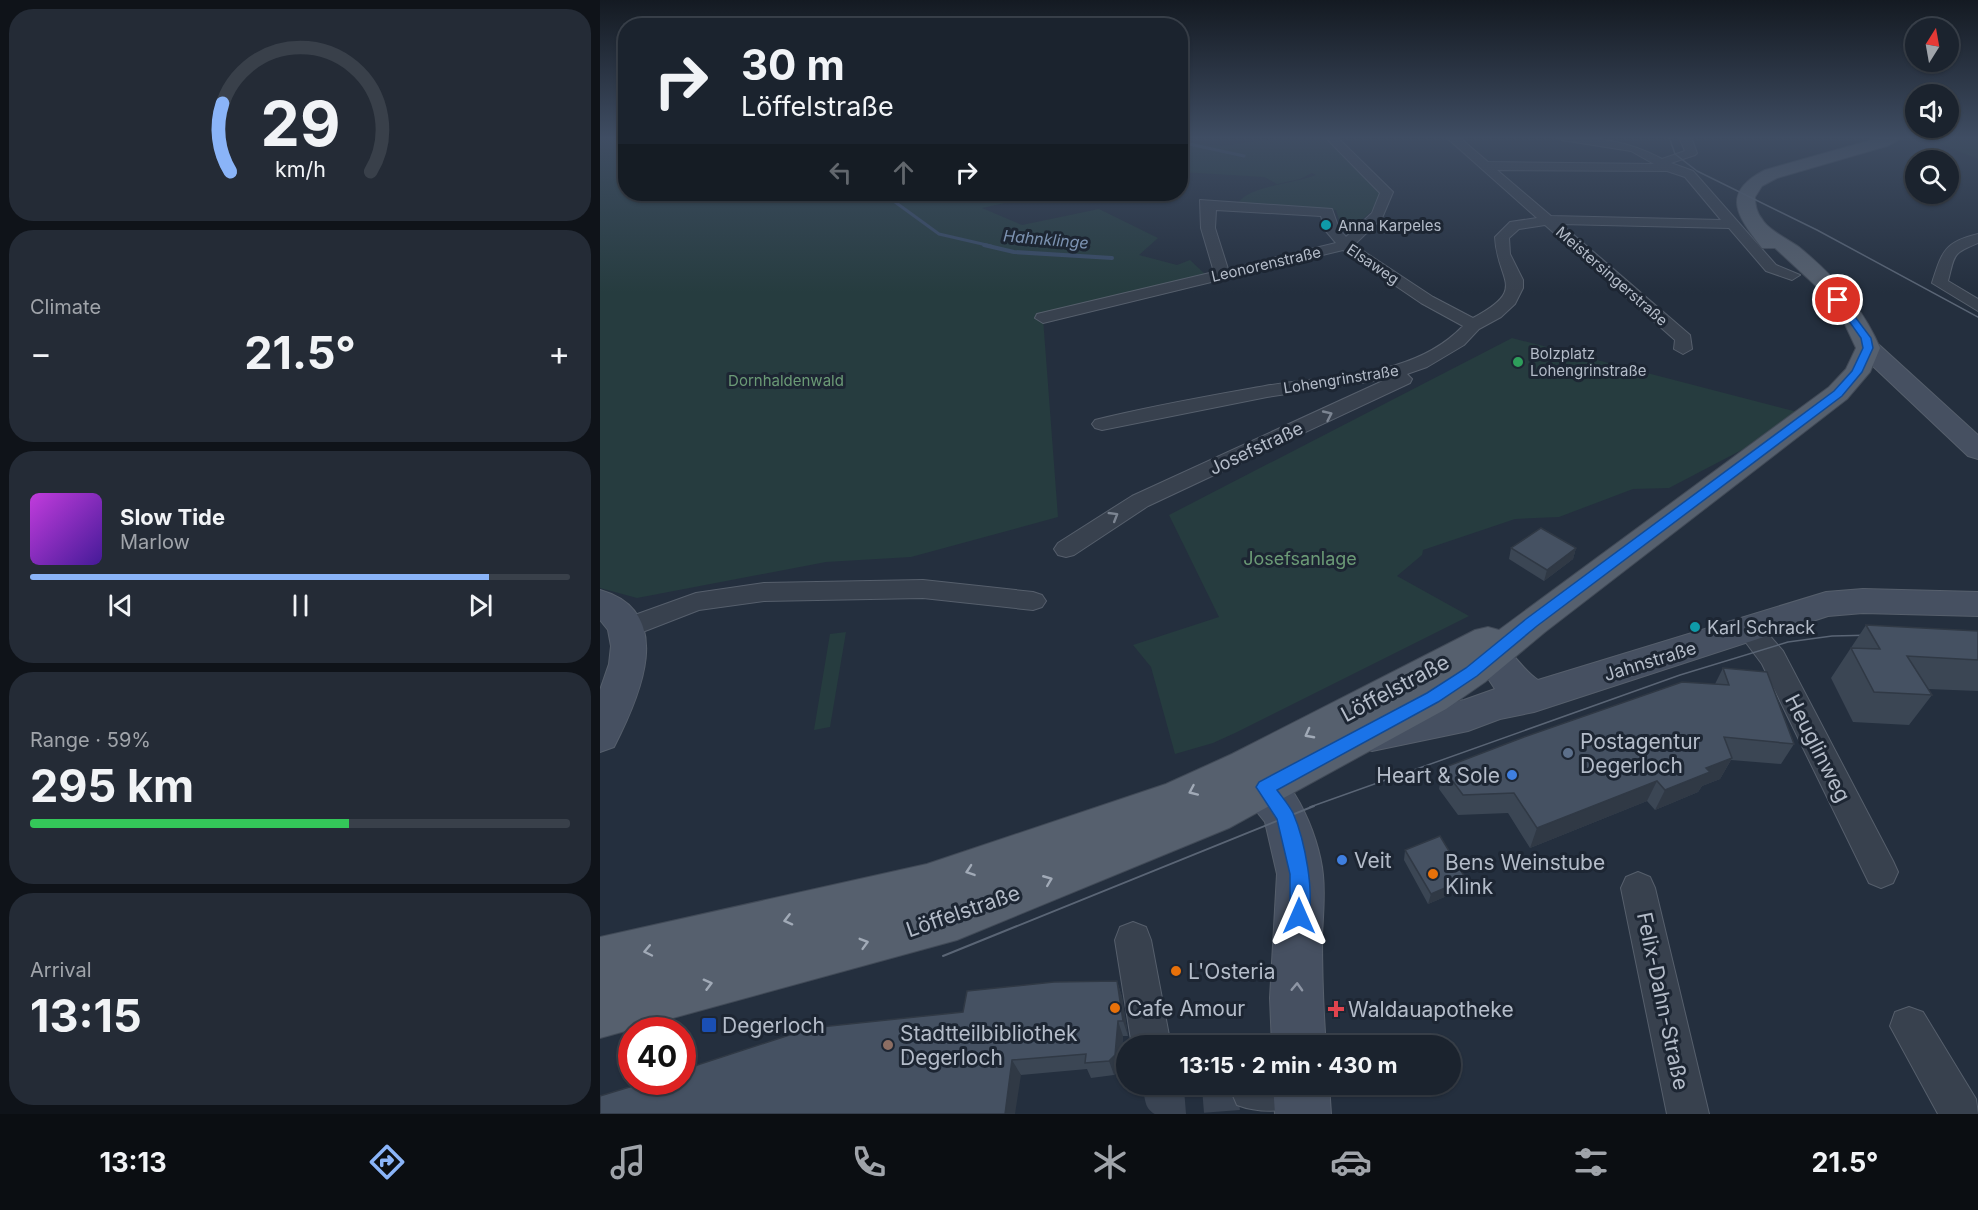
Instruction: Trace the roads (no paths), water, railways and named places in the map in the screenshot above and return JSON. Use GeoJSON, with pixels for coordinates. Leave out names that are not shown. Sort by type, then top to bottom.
{"type":"FeatureCollection","features":[{"type":"Feature","properties":{"kind":"main road"},"geometry":{"type":"LineString","coordinates":[[1749,189],[1746,192],[1746,206],[1759,227],[1792,275],[1830,318],[1853,350],[1978,450]]}},
{"type":"Feature","properties":{"kind":"main road"},"geometry":{"type":"LineString","coordinates":[[1532,623],[1838,393],[1863,360],[1866,338],[1850,313],[1785,244],[1759,227]]}},
{"type":"Feature","properties":{"kind":"main road","name":"Jahnstraße"},"geometry":{"type":"LineString","coordinates":[[1363,736],[1468,715],[1495,704],[1534,698],[1826,604],[1863,601],[1978,604]]}},
{"type":"Feature","properties":{"kind":"main road"},"geometry":{"type":"LineString","coordinates":[[600,602],[614,609],[627,628],[630,661],[600,735]]}},
{"type":"Feature","properties":{"kind":"main road","name":"Löffelstraße"},"geometry":{"type":"LineString","coordinates":[[600,962],[927,886],[1177,799],[1256,777],[1363,736],[1432,698],[1493,657],[1532,623]]}},
{"type":"Feature","properties":{"kind":"main road","name":"Löffelstraße"},"geometry":{"type":"LineString","coordinates":[[600,1012],[957,917],[1214,814],[1256,777],[1380,697],[1469,648],[1532,623]]}},
{"type":"Feature","properties":{"kind":"main road"},"geometry":{"type":"LineString","coordinates":[[1493,657],[1511,682],[1534,698]]}},
{"type":"Feature","properties":{"kind":"main road","name":"Jahnstraße"},"geometry":{"type":"LineString","coordinates":[[1380,697],[1432,698],[1495,704]]}},
{"type":"Feature","properties":{"kind":"main road"},"geometry":{"type":"LineString","coordinates":[[1256,777],[1285,816],[1300,874],[1294,1035]]}},
{"type":"Feature","properties":{"kind":"street","name":"Leonorenstraße"},"geometry":{"type":"LineString","coordinates":[[1042,318],[1345,245],[1375,218],[1386,203],[1387,192],[1384,189]]}},
{"type":"Feature","properties":{"kind":"street","name":"Meistersingerstraße"},"geometry":{"type":"LineString","coordinates":[[1512,189],[1684,339],[1683,349]]}},
{"type":"Feature","properties":{"kind":"street"},"geometry":{"type":"LineString","coordinates":[[1703,189],[1771,268],[1792,275]]}},
{"type":"Feature","properties":{"kind":"street","name":"Elsaweg"},"geometry":{"type":"LineString","coordinates":[[1222,274],[1208,228],[1207,205],[1327,212],[1332,230],[1345,245],[1426,300],[1473,325]]}},
{"type":"Feature","properties":{"kind":"street","name":"Lohengrinstraße"},"geometry":{"type":"LineString","coordinates":[[1102,424],[1267,392],[1393,373],[1440,353],[1458,341],[1473,325],[1495,313],[1509,301],[1515,288],[1511,271],[1503,254],[1502,237],[1515,225],[1549,220],[1733,224]]}},
{"type":"Feature","properties":{"kind":"street"},"geometry":{"type":"LineString","coordinates":[[1978,238],[1953,248],[1940,277],[1940,283],[1945,288],[1978,306]]}},
{"type":"Feature","properties":{"kind":"street","name":"Josefstraße"},"geometry":{"type":"LineString","coordinates":[[1066,549],[1140,501],[1442,364],[1440,353]]}},
{"type":"Feature","properties":{"kind":"street"},"geometry":{"type":"LineString","coordinates":[[627,628],[696,602],[764,592],[923,589],[1033,601]]}},
{"type":"Feature","properties":{"kind":"street","name":"Heuglinweg"},"geometry":{"type":"LineString","coordinates":[[1748,628],[1773,658],[1881,872]]}},
{"type":"Feature","properties":{"kind":"street","name":"Felix-Dahn-Straße"},"geometry":{"type":"LineString","coordinates":[[1638,888],[1688,1114]]}},
{"type":"Feature","properties":{"kind":"street"},"geometry":{"type":"LineString","coordinates":[[1133,940],[1150,1035]]}},
{"type":"Feature","properties":{"kind":"street"},"geometry":{"type":"LineString","coordinates":[[1909,1026],[1961,1114]]}},
{"type":"Feature","properties":{"kind":"waterway","name":"Hahnklinge"},"geometry":{"type":"LineString","coordinates":[[894,201],[939,234],[991,246]]}},
{"type":"Feature","properties":{"kind":"waterway","name":"Hahnklinge"},"geometry":{"type":"LineString","coordinates":[[984,245],[1014,252],[1112,258]]}},
{"type":"Feature","properties":{"kind":"tunnel"},"geometry":{"type":"LineString","coordinates":[[1162,1095],[1163,1098],[1201,1095]]}},
{"type":"Feature","properties":{"kind":"tram line"},"geometry":{"type":"LineString","coordinates":[[1734,189],[1817,230],[1978,317]]}},
{"type":"Feature","properties":{"kind":"tram line"},"geometry":{"type":"LineString","coordinates":[[1310,807],[1680,675],[1788,642],[1832,636],[1876,635]]}},
{"type":"Feature","properties":{"kind":"tram line"},"geometry":{"type":"LineString","coordinates":[[943,956],[1314,806]]}},
{"type":"Feature","properties":{"kind":"place","name":"Anna Karpeles"},"geometry":{"type":"Point","coordinates":[1326,225]}},
{"type":"Feature","properties":{"kind":"place","name":"Bolzplatz Lohengrinstraße"},"geometry":{"type":"Point","coordinates":[1518,362]}},
{"type":"Feature","properties":{"kind":"place","name":"Karl Schrack"},"geometry":{"type":"Point","coordinates":[1695,627]}},
{"type":"Feature","properties":{"kind":"place","name":"Postagentur Degerloch"},"geometry":{"type":"Point","coordinates":[1568,753]}},
{"type":"Feature","properties":{"kind":"place","name":"Heart & Sole"},"geometry":{"type":"Point","coordinates":[1512,775]}},
{"type":"Feature","properties":{"kind":"place","name":"Veit"},"geometry":{"type":"Point","coordinates":[1342,860]}},
{"type":"Feature","properties":{"kind":"place","name":"Bens Weinstube Klink"},"geometry":{"type":"Point","coordinates":[1433,874]}},
{"type":"Feature","properties":{"kind":"place","name":"L'Osteria"},"geometry":{"type":"Point","coordinates":[1176,971]}},
{"type":"Feature","properties":{"kind":"place","name":"Cafe Amour"},"geometry":{"type":"Point","coordinates":[1115,1008]}},
{"type":"Feature","properties":{"kind":"place","name":"Waldauapotheke"},"geometry":{"type":"Point","coordinates":[1336,1009]}},
{"type":"Feature","properties":{"kind":"place","name":"Degerloch"},"geometry":{"type":"Point","coordinates":[709,1025]}},
{"type":"Feature","properties":{"kind":"place","name":"Stadtteilbibliothek Degerloch"},"geometry":{"type":"Point","coordinates":[888,1045]}},
{"type":"Feature","properties":{"kind":"park label","name":"Dornhaldenwald"},"geometry":{"type":"Point","coordinates":[786,380]}},
{"type":"Feature","properties":{"kind":"park label","name":"Josefsanlage"},"geometry":{"type":"Point","coordinates":[1300,558]}}]}
